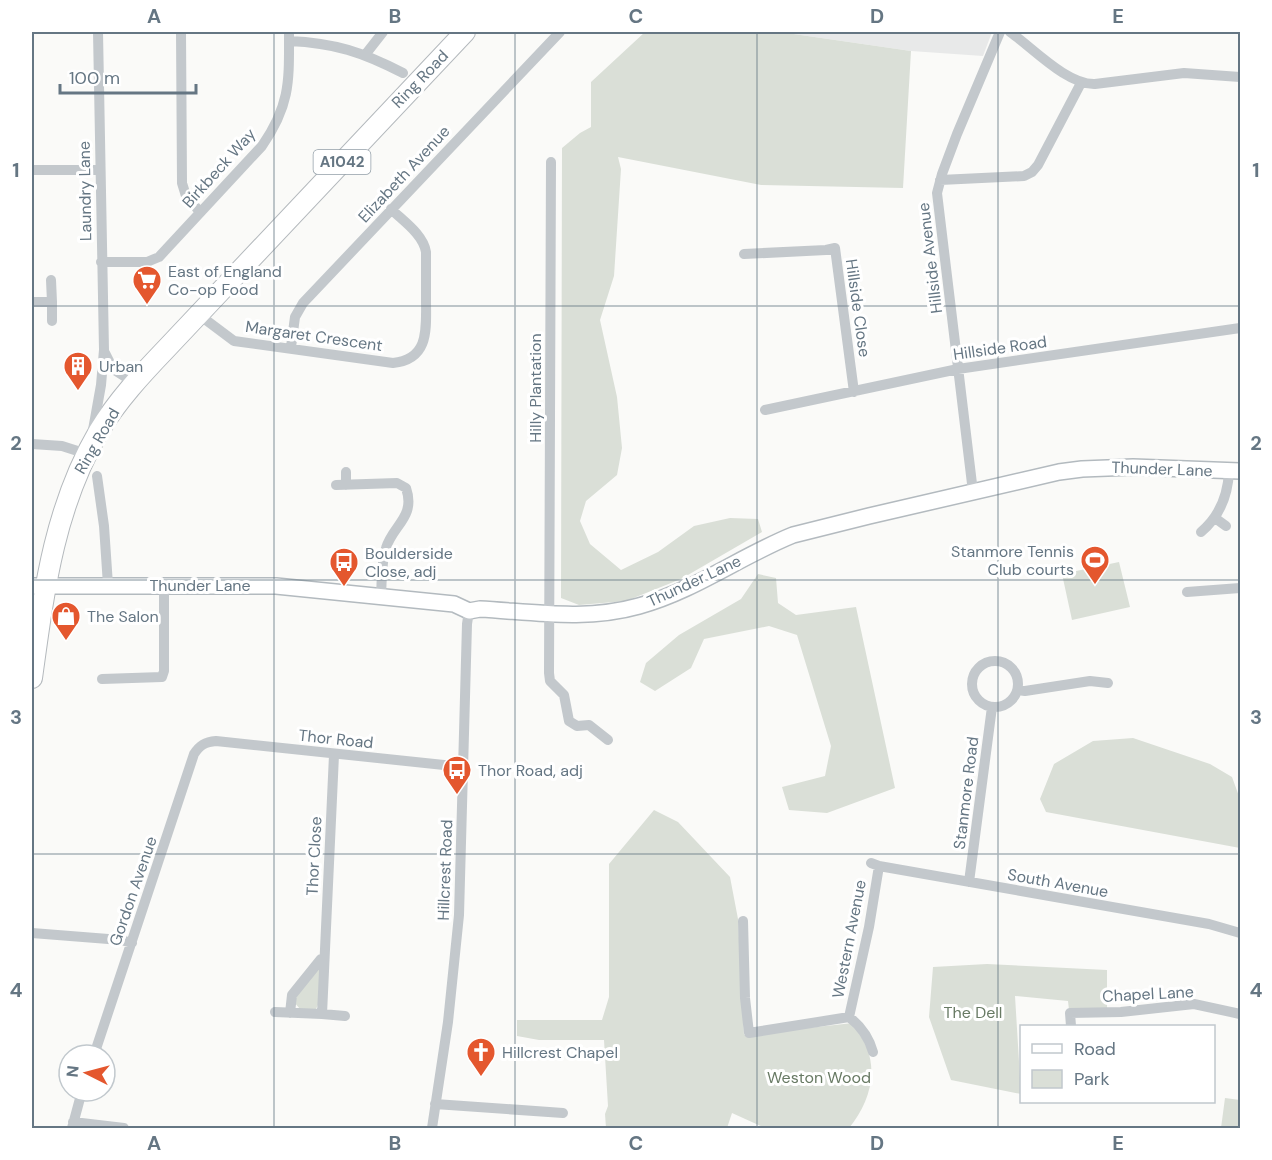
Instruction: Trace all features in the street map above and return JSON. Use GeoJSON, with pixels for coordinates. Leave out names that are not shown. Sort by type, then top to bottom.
{"type":"FeatureCollection","features":[{"type":"Feature","properties":{"kind":"highway","name":"Ring Road"},"geometry":{"type":"LineString","coordinates":[[38,586],[59,522],[87,454],[99,430],[135,383],[465,32]]}},
{"type":"Feature","properties":{"kind":"highway","name":"A1042"},"geometry":{"type":"LineString","coordinates":[[32,678],[38,586]]}},
{"type":"Feature","properties":{"kind":"street","name":"Laundry Lane"},"geometry":{"type":"LineString","coordinates":[[87,454],[99,403],[104,350],[98,32]]}},
{"type":"Feature","properties":{"kind":"street"},"geometry":{"type":"LineString","coordinates":[[181,32],[183,183],[186,196],[200,212]]}},
{"type":"Feature","properties":{"kind":"street"},"geometry":{"type":"LineString","coordinates":[[365,54],[383,32]]}},
{"type":"Feature","properties":{"kind":"street","name":"Elizabeth Avenue"},"geometry":{"type":"LineString","coordinates":[[291,347],[298,309],[560,32]]}},
{"type":"Feature","properties":{"kind":"street","name":"Hillside Avenue"},"geometry":{"type":"LineString","coordinates":[[973,492],[937,198],[940,180],[1000,32]]}},
{"type":"Feature","properties":{"kind":"street"},"geometry":{"type":"LineString","coordinates":[[1010,32],[1068,76],[1081,83],[1095,84],[1184,73],[1240,77]]}},
{"type":"Feature","properties":{"kind":"street"},"geometry":{"type":"LineString","coordinates":[[289,36],[365,54],[403,73]]}},
{"type":"Feature","properties":{"kind":"street","name":"Birkbeck Way"},"geometry":{"type":"LineString","coordinates":[[101,262],[154,260],[262,146],[282,112],[287,96],[289,36]]}},
{"type":"Feature","properties":{"kind":"street"},"geometry":{"type":"LineString","coordinates":[[940,180],[1024,176],[1032,172],[1081,83]]}},
{"type":"Feature","properties":{"kind":"street","name":"Hilly Plantation"},"geometry":{"type":"LineString","coordinates":[[550,162],[549,673],[550,681],[564,695],[569,721],[577,726],[590,725],[602,739]]}},
{"type":"Feature","properties":{"kind":"street"},"geometry":{"type":"LineString","coordinates":[[32,170],[99,170]]}},
{"type":"Feature","properties":{"kind":"street","name":"Margaret Crescent"},"geometry":{"type":"LineString","coordinates":[[198,314],[234,340],[393,363],[410,359],[418,352],[425,337],[425,244],[391,209]]}},
{"type":"Feature","properties":{"kind":"street","name":"Hillside Close"},"geometry":{"type":"LineString","coordinates":[[744,254],[835,248],[854,392]]}},
{"type":"Feature","properties":{"kind":"street"},"geometry":{"type":"LineString","coordinates":[[51,280],[52,321]]}},
{"type":"Feature","properties":{"kind":"street"},"geometry":{"type":"LineString","coordinates":[[32,302],[52,302]]}},
{"type":"Feature","properties":{"kind":"street","name":"Hillside Road"},"geometry":{"type":"LineString","coordinates":[[765,410],[958,369],[1240,328]]}},
{"type":"Feature","properties":{"kind":"street"},"geometry":{"type":"LineString","coordinates":[[104,350],[108,364],[135,383]]}},
{"type":"Feature","properties":{"kind":"street"},"geometry":{"type":"LineString","coordinates":[[32,444],[62,446],[87,454]]}},
{"type":"Feature","properties":{"kind":"street","name":"Thunder Lane"},"geometry":{"type":"LineString","coordinates":[[38,586],[276,586],[454,604],[469,611],[480,609],[549,615],[582,615],[639,606],[685,588],[793,535],[1059,472],[1105,467],[1235,471]]}},
{"type":"Feature","properties":{"kind":"street"},"geometry":{"type":"LineString","coordinates":[[1201,532],[1215,518],[1225,500],[1235,471]]}},
{"type":"Feature","properties":{"kind":"street"},"geometry":{"type":"LineString","coordinates":[[346,472],[341,485],[396,483],[406,488],[409,505],[407,513],[386,549],[381,596]]}},
{"type":"Feature","properties":{"kind":"street"},"geometry":{"type":"LineString","coordinates":[[97,476],[104,526],[108,585]]}},
{"type":"Feature","properties":{"kind":"street"},"geometry":{"type":"LineString","coordinates":[[1215,518],[1226,526]]}},
{"type":"Feature","properties":{"kind":"street"},"geometry":{"type":"LineString","coordinates":[[102,679],[162,677],[164,671],[164,585]]}},
{"type":"Feature","properties":{"kind":"street"},"geometry":{"type":"LineString","coordinates":[[1186,592],[1240,588]]}},
{"type":"Feature","properties":{"kind":"street","name":"Hillcrest Road"},"geometry":{"type":"LineString","coordinates":[[432,1128],[457,942],[469,611]]}},
{"type":"Feature","properties":{"kind":"street"},"geometry":{"type":"LineString","coordinates":[[993,661],[1002,662],[1015,672],[1018,690],[1008,704],[992,707],[978,700],[972,683],[974,675],[984,664],[993,661]]}},
{"type":"Feature","properties":{"kind":"street"},"geometry":{"type":"LineString","coordinates":[[1018,690],[1025,691],[1095,676],[1108,682]]}},
{"type":"Feature","properties":{"kind":"street","name":"Stanmore Road"},"geometry":{"type":"LineString","coordinates":[[969,882],[992,707]]}},
{"type":"Feature","properties":{"kind":"street","name":"Thor Road"},"geometry":{"type":"LineString","coordinates":[[207,741],[463,767]]}},
{"type":"Feature","properties":{"kind":"street","name":"Gordon Avenue"},"geometry":{"type":"LineString","coordinates":[[98,1043],[194,754],[207,741]]}},
{"type":"Feature","properties":{"kind":"street","name":"Thor Close"},"geometry":{"type":"LineString","coordinates":[[321,1014],[334,754]]}},
{"type":"Feature","properties":{"kind":"street","name":"South Avenue"},"geometry":{"type":"LineString","coordinates":[[875,865],[1209,924],[1240,933]]}},
{"type":"Feature","properties":{"kind":"street","name":"Western Avenue"},"geometry":{"type":"LineString","coordinates":[[849,1017],[869,927],[875,865]]}},
{"type":"Feature","properties":{"kind":"street","name":"Western Avenue"},"geometry":{"type":"LineString","coordinates":[[743,921],[745,998],[749,1033],[849,1017],[860,1024],[873,1052]]}},
{"type":"Feature","properties":{"kind":"street"},"geometry":{"type":"LineString","coordinates":[[32,933],[121,940],[132,943]]}},
{"type":"Feature","properties":{"kind":"street"},"geometry":{"type":"LineString","coordinates":[[290,1013],[292,995],[315,965],[324,959]]}},
{"type":"Feature","properties":{"kind":"street","name":"Chapel Lane"},"geometry":{"type":"LineString","coordinates":[[1071,1025],[1070,1013],[1121,1012],[1194,1004],[1240,1014]]}},
{"type":"Feature","properties":{"kind":"street"},"geometry":{"type":"LineString","coordinates":[[275,1012],[345,1016]]}},
{"type":"Feature","properties":{"kind":"street"},"geometry":{"type":"LineString","coordinates":[[78,1103],[72,1125],[124,1128]]}},
{"type":"Feature","properties":{"kind":"street"},"geometry":{"type":"LineString","coordinates":[[435,1104],[563,1113]]}},
{"type":"Feature","properties":{"kind":"shaded area"},"geometry":{"type":"Polygon","coordinates":[[[780,32],[992,32],[983,56],[911,51],[780,32]]]}},
{"type":"Feature","properties":{"kind":"green space"},"geometry":{"type":"Polygon","coordinates":[[[645,32],[780,32],[911,51],[903,188],[761,185],[618,157],[621,169],[614,276],[600,320],[617,397],[622,448],[617,475],[586,501],[580,521],[590,544],[621,570],[658,552],[694,526],[730,518],[758,519],[762,532],[681,579],[626,601],[579,605],[561,598],[562,148],[591,127],[591,82],[645,32]]]}},
{"type":"Feature","properties":{"kind":"green space","name":"Stanmore Tennis Club courts"},"geometry":{"type":"Polygon","coordinates":[[[1119,562],[1130,607],[1072,620],[1062,574],[1119,562]]]}},
{"type":"Feature","properties":{"kind":"green space"},"geometry":{"type":"Polygon","coordinates":[[[758,574],[776,578],[778,603],[796,615],[856,607],[895,788],[827,813],[789,810],[782,787],[825,776],[831,746],[797,635],[769,626],[704,639],[691,668],[655,691],[640,682],[646,663],[679,635],[741,599],[758,574]]]}},
{"type":"Feature","properties":{"kind":"green space"},"geometry":{"type":"Polygon","coordinates":[[[1133,738],[1210,764],[1232,777],[1240,799],[1240,848],[1046,812],[1040,799],[1054,764],[1093,741],[1133,738]]]}},
{"type":"Feature","properties":{"kind":"green space","name":"Weston Wood"},"geometry":{"type":"Polygon","coordinates":[[[654,810],[678,822],[730,877],[738,919],[744,1035],[853,1023],[867,1048],[871,1080],[866,1101],[849,1128],[765,1128],[732,1113],[727,1128],[606,1128],[605,1114],[608,1106],[604,1040],[539,1040],[517,1036],[517,1020],[602,1020],[609,997],[609,864],[654,810]]]}},
{"type":"Feature","properties":{"kind":"green space","name":"The Dell"},"geometry":{"type":"Polygon","coordinates":[[[987,964],[1107,970],[1107,1009],[1069,1010],[1068,1001],[1015,996],[1020,1094],[951,1080],[929,1017],[933,967],[987,964]]]}},
{"type":"Feature","properties":{"kind":"green space"},"geometry":{"type":"Polygon","coordinates":[[[320,968],[318,1005],[316,1009],[300,1009],[294,1002],[298,992],[320,968]]]}},
{"type":"Feature","properties":{"kind":"green space"},"geometry":{"type":"Polygon","coordinates":[[[1225,1098],[1240,1100],[1240,1128],[1221,1128],[1225,1098]]]}},
{"type":"Feature","properties":{"kind":"place","name":"East of England Co-op Food"},"geometry":{"type":"Point","coordinates":[147,306]}},
{"type":"Feature","properties":{"kind":"place","name":"Urban"},"geometry":{"type":"Point","coordinates":[78,392]}},
{"type":"Feature","properties":{"kind":"place","name":"Stanmore Tennis Club courts"},"geometry":{"type":"Point","coordinates":[1095,586]}},
{"type":"Feature","properties":{"kind":"place","name":"Boulderside Close, adj"},"geometry":{"type":"Point","coordinates":[344,588]}},
{"type":"Feature","properties":{"kind":"place","name":"The Salon"},"geometry":{"type":"Point","coordinates":[66,642]}},
{"type":"Feature","properties":{"kind":"place","name":"Thor Road, adj"},"geometry":{"type":"Point","coordinates":[457,796]}},
{"type":"Feature","properties":{"kind":"place","name":"Hillcrest Chapel"},"geometry":{"type":"Point","coordinates":[481,1078]}}]}
